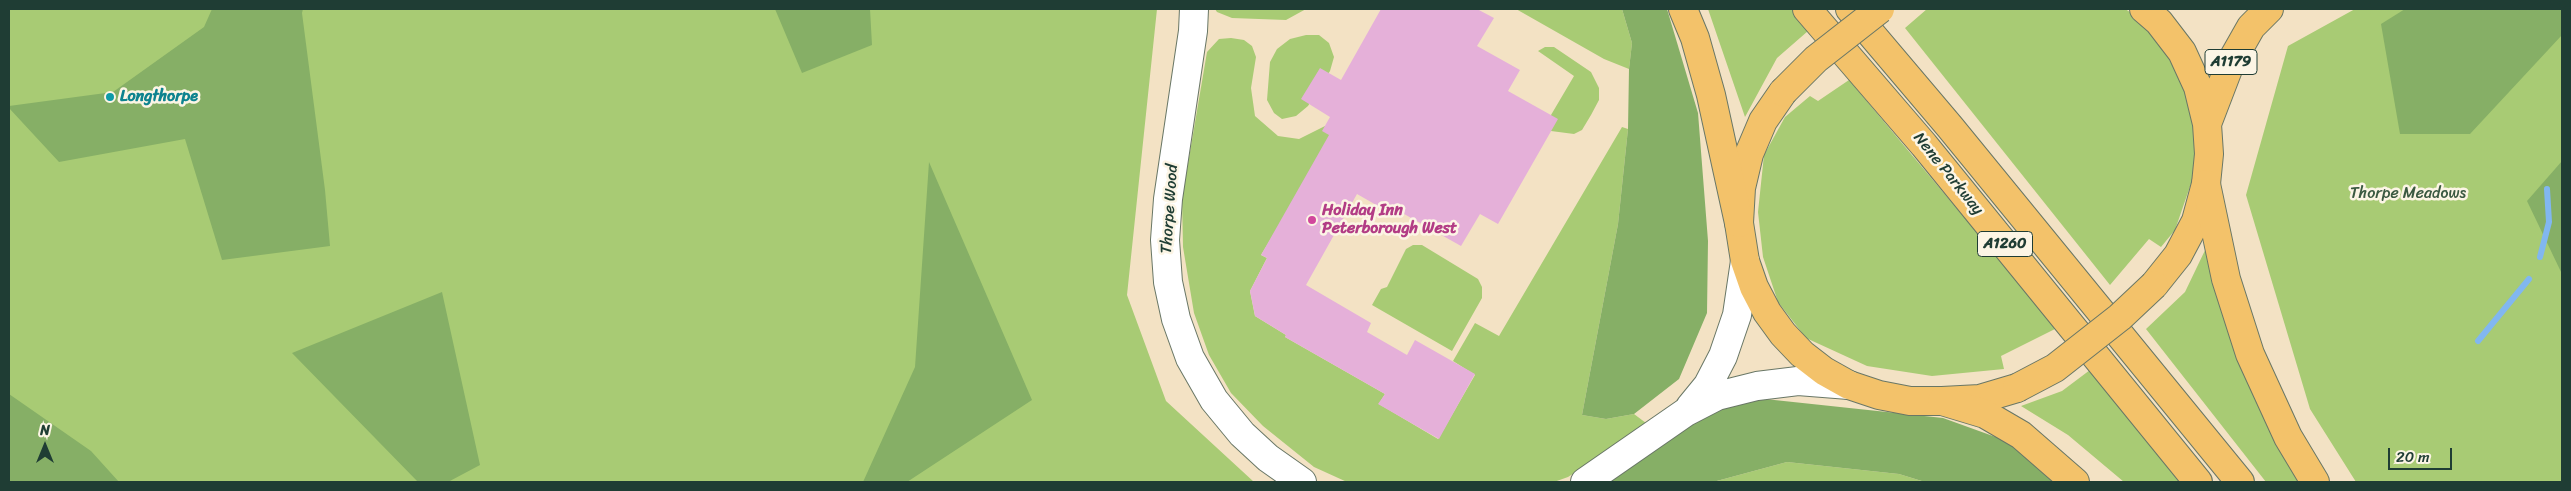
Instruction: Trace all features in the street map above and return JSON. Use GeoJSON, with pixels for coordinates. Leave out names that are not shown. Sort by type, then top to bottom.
{"type":"FeatureCollection","features":[{"type":"Feature","properties":{"kind":"main road"},"geometry":{"type":"LineString","coordinates":[[1683,9],[1695,38],[1711,95],[1739,223],[1745,261],[1758,295],[1783,334],[1817,366],[1849,385],[1879,395],[1910,401],[1942,402],[1980,399],[2017,388],[2055,368],[2120,317],[2154,285],[2183,247],[2196,221],[2206,184],[2209,154],[2207,124],[2198,87],[2182,52],[2159,22],[2144,9]]}},
{"type":"Feature","properties":{"kind":"main road","name":"Nene Parkway"},"geometry":{"type":"LineString","coordinates":[[1807,9],[1924,145],[2198,482]]}},
{"type":"Feature","properties":{"kind":"main road","name":"Nene Parkway"},"geometry":{"type":"LineString","coordinates":[[1850,9],[1950,127],[2240,482]]}},
{"type":"Feature","properties":{"kind":"main road"},"geometry":{"type":"LineString","coordinates":[[1739,223],[1741,188],[1749,154],[1763,121],[1783,92],[1816,59],[1880,9]]}},
{"type":"Feature","properties":{"kind":"main road","name":"A1179"},"geometry":{"type":"LineString","coordinates":[[2207,124],[2230,64],[2250,27],[2269,9]]}},
{"type":"Feature","properties":{"kind":"main road"},"geometry":{"type":"LineString","coordinates":[[2206,184],[2226,280],[2250,354],[2288,437],[2315,482]]}},
{"type":"Feature","properties":{"kind":"main road"},"geometry":{"type":"LineString","coordinates":[[1942,402],[1985,414],[2021,435],[2075,482]]}},
{"type":"Feature","properties":{"kind":"street","name":"Thorpe Wood"},"geometry":{"type":"LineString","coordinates":[[1194,9],[1193,31],[1170,181],[1165,240],[1168,282],[1176,319],[1190,358],[1214,400],[1242,434],[1268,458],[1302,482]]}},
{"type":"Feature","properties":{"kind":"street"},"geometry":{"type":"LineString","coordinates":[[1686,412],[1708,385],[1723,356],[1737,315],[1745,261]]}},
{"type":"Feature","properties":{"kind":"street"},"geometry":{"type":"LineString","coordinates":[[1585,482],[1686,412],[1717,396],[1757,386],[1798,381],[1849,385]]}},
{"type":"Feature","properties":{"kind":"green space"},"geometry":{"type":"Polygon","coordinates":[[[9,9],[1157,9],[1127,295],[1166,401],[1254,482],[9,482],[9,9]]]}},
{"type":"Feature","properties":{"kind":"green space"},"geometry":{"type":"Polygon","coordinates":[[[212,9],[303,9],[330,246],[222,260],[185,139],[59,162],[9,108],[9,106],[113,92],[204,27],[212,9]]]}},
{"type":"Feature","properties":{"kind":"green space"},"geometry":{"type":"Polygon","coordinates":[[[775,9],[870,9],[872,45],[802,73],[775,9]]]}},
{"type":"Feature","properties":{"kind":"green space"},"geometry":{"type":"Polygon","coordinates":[[[1215,9],[1306,9],[1286,20],[1232,18],[1217,12],[1215,9]]]}},
{"type":"Feature","properties":{"kind":"green space"},"geometry":{"type":"Polygon","coordinates":[[[1516,9],[1622,9],[1632,43],[1629,69],[1604,59],[1516,9]]]}},
{"type":"Feature","properties":{"kind":"green space"},"geometry":{"type":"Polygon","coordinates":[[[1622,9],[1667,9],[1698,113],[1708,241],[1707,313],[1679,379],[1634,414],[1606,419],[1582,415],[1618,224],[1628,129],[1629,69],[1632,43],[1622,9]]]}},
{"type":"Feature","properties":{"kind":"green space"},"geometry":{"type":"Polygon","coordinates":[[[1708,9],[1792,9],[1808,31],[1777,58],[1745,117],[1708,9]]]}},
{"type":"Feature","properties":{"kind":"green space"},"geometry":{"type":"Polygon","coordinates":[[[1927,9],[2125,9],[2140,18],[2179,61],[2198,121],[2195,172],[2175,230],[2161,247],[2149,239],[2110,285],[1905,28],[1927,9]]]}},
{"type":"Feature","properties":{"kind":"green space","name":"Thorpe Meadows"},"geometry":{"type":"Polygon","coordinates":[[[2355,9],[2562,9],[2562,482],[2356,482],[2310,409],[2246,195],[2288,46],[2355,9]]]}},
{"type":"Feature","properties":{"kind":"green space"},"geometry":{"type":"Polygon","coordinates":[[[2405,9],[2562,9],[2562,35],[2470,134],[2400,134],[2381,24],[2405,9]]]}},
{"type":"Feature","properties":{"kind":"green space"},"geometry":{"type":"Polygon","coordinates":[[[1306,35],[1319,35],[1329,43],[1334,57],[1330,71],[1308,106],[1296,116],[1282,119],[1274,113],[1267,100],[1270,62],[1277,49],[1290,39],[1306,35]]]}},
{"type":"Feature","properties":{"kind":"green space"},"geometry":{"type":"Polygon","coordinates":[[[1219,39],[1244,40],[1252,46],[1256,57],[1251,88],[1255,116],[1278,136],[1299,139],[1325,126],[1333,137],[1261,255],[1267,258],[1250,291],[1255,316],[1286,335],[1285,337],[1385,394],[1379,404],[1438,439],[1475,375],[1453,361],[1475,323],[1499,336],[1622,127],[1628,129],[1618,224],[1582,415],[1606,419],[1634,414],[1646,423],[1568,477],[1554,482],[1347,482],[1314,467],[1263,426],[1231,393],[1209,355],[1194,313],[1183,247],[1182,199],[1207,52],[1219,39]]]}},
{"type":"Feature","properties":{"kind":"green space"},"geometry":{"type":"Polygon","coordinates":[[[1545,47],[1554,47],[1591,72],[1599,88],[1599,100],[1591,115],[1582,130],[1574,134],[1551,131],[1551,115],[1574,76],[1538,51],[1545,47]]]}},
{"type":"Feature","properties":{"kind":"green space"},"geometry":{"type":"Polygon","coordinates":[[[1849,80],[2057,328],[2001,356],[2004,369],[1932,376],[1867,366],[1806,338],[1778,302],[1763,257],[1758,212],[1764,155],[1785,117],[1810,96],[1818,101],[1849,80]]]}},
{"type":"Feature","properties":{"kind":"green space"},"geometry":{"type":"Polygon","coordinates":[[[2562,161],[2562,274],[2527,201],[2562,161]]]}},
{"type":"Feature","properties":{"kind":"green space"},"geometry":{"type":"Polygon","coordinates":[[[929,162],[1032,400],[907,482],[863,482],[915,367],[929,162]]]}},
{"type":"Feature","properties":{"kind":"green space"},"geometry":{"type":"Polygon","coordinates":[[[2208,244],[2308,482],[2266,482],[2146,329],[2185,292],[2208,244]]]}},
{"type":"Feature","properties":{"kind":"green space"},"geometry":{"type":"Polygon","coordinates":[[[1413,245],[1422,245],[1478,279],[1482,287],[1482,298],[1452,351],[1372,305],[1381,289],[1387,287],[1406,249],[1413,245]]]}},
{"type":"Feature","properties":{"kind":"green space"},"geometry":{"type":"Polygon","coordinates":[[[442,292],[480,465],[448,482],[418,482],[292,353],[442,292]]]}},
{"type":"Feature","properties":{"kind":"green space"},"geometry":{"type":"Polygon","coordinates":[[[2090,370],[2181,482],[2124,482],[2068,435],[2021,406],[2062,391],[2090,370]]]}},
{"type":"Feature","properties":{"kind":"green space"},"geometry":{"type":"Polygon","coordinates":[[[9,394],[91,451],[119,482],[9,482],[9,394]]]}},
{"type":"Feature","properties":{"kind":"green space"},"geometry":{"type":"Polygon","coordinates":[[[1765,399],[1943,418],[2015,444],[2056,482],[1925,482],[1899,474],[1787,462],[1713,482],[1597,482],[1718,404],[1765,399]]]}},
{"type":"Feature","properties":{"kind":"green space"},"geometry":{"type":"Polygon","coordinates":[[[1787,462],[1899,474],[1925,482],[1713,482],[1787,462]]]}},
{"type":"Feature","properties":{"kind":"building","name":"Holiday Inn Peterborough West"},"geometry":{"type":"Polygon","coordinates":[[[1381,9],[1477,9],[1494,18],[1477,46],[1520,70],[1508,91],[1558,119],[1498,224],[1480,214],[1461,246],[1381,201],[1378,206],[1357,194],[1306,285],[1371,323],[1367,332],[1407,355],[1415,340],[1475,374],[1439,439],[1378,404],[1385,394],[1285,337],[1286,335],[1255,316],[1250,291],[1267,258],[1261,255],[1329,135],[1322,131],[1330,117],[1301,99],[1320,68],[1341,80],[1381,9]]]}},
{"type":"Feature","properties":{"kind":"waterway"},"geometry":{"type":"LineString","coordinates":[[2540,257],[2549,222],[2547,189]]}},
{"type":"Feature","properties":{"kind":"waterway"},"geometry":{"type":"LineString","coordinates":[[2478,341],[2529,279]]}},
{"type":"Feature","properties":{"kind":"place","name":"Longthorpe"},"geometry":{"type":"Point","coordinates":[110,97]}},
{"type":"Feature","properties":{"kind":"place","name":"Holiday Inn Peterborough West"},"geometry":{"type":"Point","coordinates":[1312,220]}}]}
